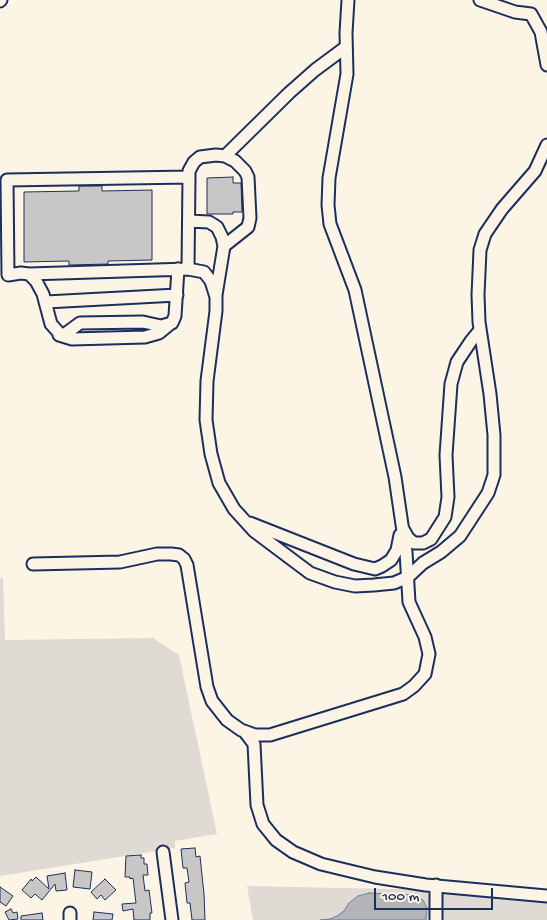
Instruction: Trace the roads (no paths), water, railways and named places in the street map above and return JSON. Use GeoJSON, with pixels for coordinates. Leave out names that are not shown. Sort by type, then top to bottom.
{"type":"FeatureCollection","features":[{"type":"Feature","properties":{"kind":"street"},"geometry":{"type":"LineString","coordinates":[[255,753],[256,746],[262,739],[270,735],[403,694],[425,674],[429,654],[425,637],[409,602],[406,552],[395,477],[355,290],[330,224],[328,205],[332,159],[348,74],[346,14],[348,0]]}},
{"type":"Feature","properties":{"kind":"street"},"geometry":{"type":"LineString","coordinates":[[480,0],[515,12],[531,14],[541,32],[547,65]]}},
{"type":"Feature","properties":{"kind":"street"},"geometry":{"type":"LineString","coordinates":[[225,156],[302,82],[346,47]]}},
{"type":"Feature","properties":{"kind":"street"},"geometry":{"type":"LineString","coordinates":[[189,221],[209,222],[217,227],[224,246],[216,297],[207,381],[206,420],[210,454],[219,483],[234,509],[254,531],[310,572],[335,582],[355,586],[394,583],[408,577],[423,563],[441,552],[460,536],[488,493],[494,476],[494,435],[480,330],[478,295],[480,250],[485,234],[502,208],[535,171],[547,145]]}},
{"type":"Feature","properties":{"kind":"street"},"geometry":{"type":"LineString","coordinates":[[29,274],[36,281],[46,302],[55,330],[63,337],[72,339],[145,337],[159,333],[172,323],[176,316],[177,295],[183,269],[189,221],[189,177],[191,166],[200,157],[225,156],[235,161],[248,177],[250,218],[248,227],[224,246]]}},
{"type":"Feature","properties":{"kind":"street"},"geometry":{"type":"LineString","coordinates":[[189,177],[4,180],[8,275],[21,273],[183,269],[204,272],[211,281],[216,297]]}},
{"type":"Feature","properties":{"kind":"street"},"geometry":{"type":"LineString","coordinates":[[46,302],[177,295]]}},
{"type":"Feature","properties":{"kind":"street"},"geometry":{"type":"LineString","coordinates":[[55,330],[60,334],[65,334],[80,323],[89,322],[143,322],[161,326],[172,323]]}},
{"type":"Feature","properties":{"kind":"street"},"geometry":{"type":"LineString","coordinates":[[401,526],[408,538],[414,542],[423,543],[431,539],[445,517],[448,497],[446,455],[451,384],[457,362],[480,330]]}},
{"type":"Feature","properties":{"kind":"street"},"geometry":{"type":"LineString","coordinates":[[242,517],[262,528],[365,568],[375,569],[391,560],[400,538],[401,526]]}},
{"type":"Feature","properties":{"kind":"street"},"geometry":{"type":"LineString","coordinates":[[34,564],[112,562],[157,554],[179,555],[187,565],[207,687],[212,701],[227,720],[244,731],[255,735],[270,735]]}},
{"type":"Feature","properties":{"kind":"street"},"geometry":{"type":"LineString","coordinates":[[244,731],[254,744],[256,805],[263,824],[276,840],[293,852],[321,864],[375,878],[436,886],[547,896]]}},
{"type":"Feature","properties":{"kind":"street"},"geometry":{"type":"LineString","coordinates":[[163,852],[172,920]]}},
{"type":"Feature","properties":{"kind":"street"},"geometry":{"type":"LineString","coordinates":[[436,886],[436,920]]}}]}
